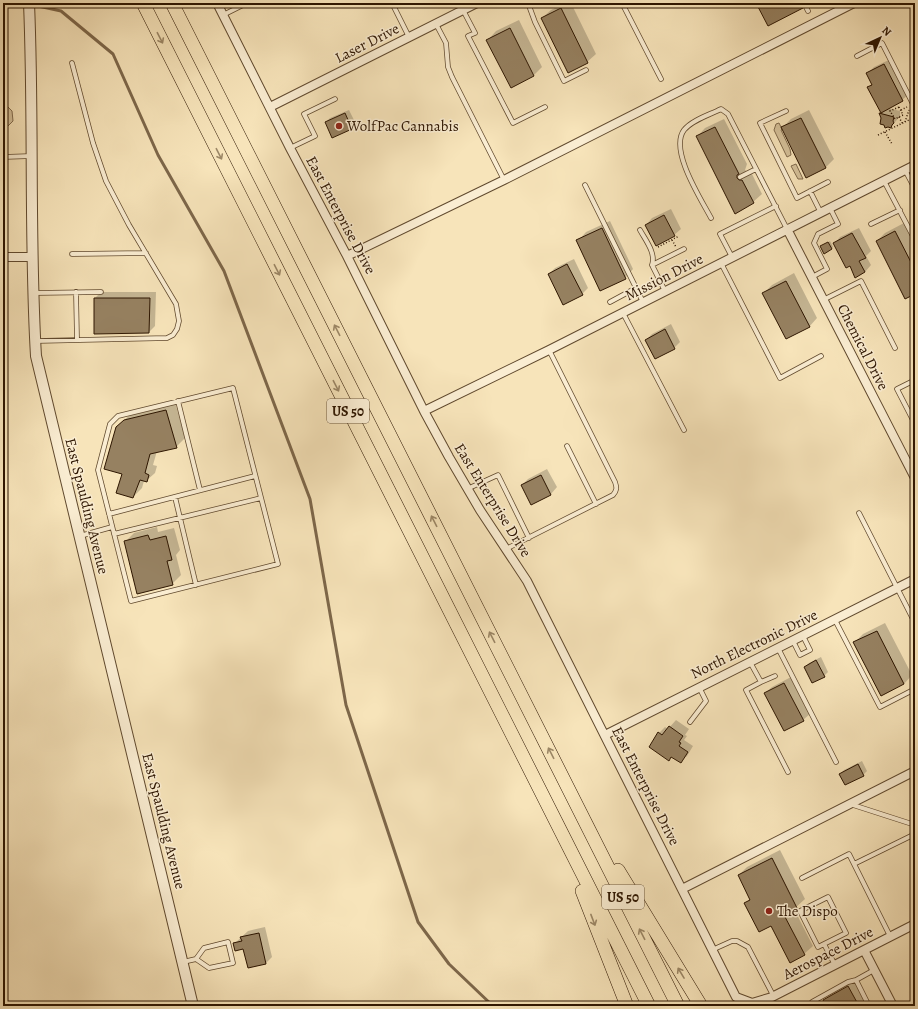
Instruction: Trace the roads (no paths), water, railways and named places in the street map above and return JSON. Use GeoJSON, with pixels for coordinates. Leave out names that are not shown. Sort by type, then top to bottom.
{"type":"FeatureCollection","features":[{"type":"Feature","properties":{"kind":"highway","name":"US 50"},"geometry":{"type":"LineString","coordinates":[[143,3],[649,1006]]}},
{"type":"Feature","properties":{"kind":"highway","name":"US 50"},"geometry":{"type":"LineString","coordinates":[[172,3],[678,1006]]}},
{"type":"Feature","properties":{"kind":"highway"},"geometry":{"type":"LineString","coordinates":[[568,788],[701,1006]]}},
{"type":"Feature","properties":{"kind":"highway"},"geometry":{"type":"LineString","coordinates":[[554,818],[627,1006]]}},
{"type":"Feature","properties":{"kind":"street","name":"East Spaulding Avenue"},"geometry":{"type":"LineString","coordinates":[[29,3],[32,257],[36,356],[193,1006]]}},
{"type":"Feature","properties":{"kind":"street","name":"East Enterprise Drive"},"geometry":{"type":"LineString","coordinates":[[217,3],[290,148],[348,256],[424,411],[467,489],[527,581],[736,997],[752,1003]]}},
{"type":"Feature","properties":{"kind":"street","name":"Laser Drive"},"geometry":{"type":"LineString","coordinates":[[270,107],[477,3]]}},
{"type":"Feature","properties":{"kind":"street"},"geometry":{"type":"LineString","coordinates":[[348,256],[504,180],[854,3]]}},
{"type":"Feature","properties":{"kind":"street","name":"Mission Drive"},"geometry":{"type":"LineString","coordinates":[[424,411],[643,303],[915,165]]}},
{"type":"Feature","properties":{"kind":"street","name":"Chemical Drive"},"geometry":{"type":"LineString","coordinates":[[787,230],[915,478]]}},
{"type":"Feature","properties":{"kind":"street"},"geometry":{"type":"LineString","coordinates":[[3,257],[32,257]]}},
{"type":"Feature","properties":{"kind":"street","name":"North Electronic Drive"},"geometry":{"type":"LineString","coordinates":[[604,735],[915,579]]}},
{"type":"Feature","properties":{"kind":"street"},"geometry":{"type":"LineString","coordinates":[[682,889],[915,771]]}},
{"type":"Feature","properties":{"kind":"street","name":"Aerospace Drive"},"geometry":{"type":"LineString","coordinates":[[752,1003],[774,996],[915,924]]}},
{"type":"Feature","properties":{"kind":"street"},"geometry":{"type":"LineString","coordinates":[[864,950],[893,1006]]}},
{"type":"Feature","properties":{"kind":"lane"},"geometry":{"type":"LineString","coordinates":[[223,15],[246,3]]}},
{"type":"Feature","properties":{"kind":"lane"},"geometry":{"type":"LineString","coordinates":[[392,3],[409,37]]}},
{"type":"Feature","properties":{"kind":"lane"},"geometry":{"type":"LineString","coordinates":[[528,3],[535,22],[564,81],[586,70]]}},
{"type":"Feature","properties":{"kind":"lane"},"geometry":{"type":"LineString","coordinates":[[622,3],[661,79]]}},
{"type":"Feature","properties":{"kind":"lane"},"geometry":{"type":"LineString","coordinates":[[804,3],[808,11]]}},
{"type":"Feature","properties":{"kind":"lane"},"geometry":{"type":"LineString","coordinates":[[463,10],[475,33],[468,36],[513,123],[545,107]]}},
{"type":"Feature","properties":{"kind":"lane"},"geometry":{"type":"LineString","coordinates":[[436,24],[446,43],[448,67],[452,78],[504,180]]}},
{"type":"Feature","properties":{"kind":"lane"},"geometry":{"type":"LineString","coordinates":[[857,56],[882,43],[915,108]]}},
{"type":"Feature","properties":{"kind":"lane"},"geometry":{"type":"LineString","coordinates":[[35,342],[167,338],[173,335],[177,330],[179,321],[176,304],[129,225],[106,181],[98,162],[72,63]]}},
{"type":"Feature","properties":{"kind":"lane"},"geometry":{"type":"LineString","coordinates":[[290,148],[315,136],[304,114],[335,99]]}},
{"type":"Feature","properties":{"kind":"lane"},"geometry":{"type":"LineString","coordinates":[[711,218],[682,161],[680,154],[681,138],[683,131],[690,124],[721,109],[726,111],[787,230]]}},
{"type":"Feature","properties":{"kind":"lane"},"geometry":{"type":"LineString","coordinates":[[786,111],[760,123],[797,198],[828,182]]}},
{"type":"Feature","properties":{"kind":"lane"},"geometry":{"type":"LineString","coordinates":[[3,157],[32,156]]}},
{"type":"Feature","properties":{"kind":"lane"},"geometry":{"type":"LineString","coordinates":[[740,177],[756,169]]}},
{"type":"Feature","properties":{"kind":"lane"},"geometry":{"type":"LineString","coordinates":[[905,170],[915,189]]}},
{"type":"Feature","properties":{"kind":"lane"},"geometry":{"type":"LineString","coordinates":[[884,181],[915,240]]}},
{"type":"Feature","properties":{"kind":"lane"},"geometry":{"type":"LineString","coordinates":[[585,185],[643,303]]}},
{"type":"Feature","properties":{"kind":"lane"},"geometry":{"type":"LineString","coordinates":[[810,191],[820,213]]}},
{"type":"Feature","properties":{"kind":"lane"},"geometry":{"type":"LineString","coordinates":[[732,258],[720,234],[776,206]]}},
{"type":"Feature","properties":{"kind":"lane"},"geometry":{"type":"LineString","coordinates":[[812,277],[827,269],[814,243],[818,234],[838,224],[830,208]]}},
{"type":"Feature","properties":{"kind":"lane"},"geometry":{"type":"LineString","coordinates":[[871,224],[900,210]]}},
{"type":"Feature","properties":{"kind":"lane"},"geometry":{"type":"LineString","coordinates":[[640,230],[651,250],[653,256],[652,265],[666,291]]}},
{"type":"Feature","properties":{"kind":"lane"},"geometry":{"type":"LineString","coordinates":[[652,265],[684,249]]}},
{"type":"Feature","properties":{"kind":"lane"},"geometry":{"type":"LineString","coordinates":[[72,254],[146,253]]}},
{"type":"Feature","properties":{"kind":"lane"},"geometry":{"type":"LineString","coordinates":[[721,263],[780,378],[821,356]]}},
{"type":"Feature","properties":{"kind":"lane"},"geometry":{"type":"LineString","coordinates":[[823,301],[861,281],[895,348]]}},
{"type":"Feature","properties":{"kind":"lane"},"geometry":{"type":"LineString","coordinates":[[610,302],[636,288]]}},
{"type":"Feature","properties":{"kind":"lane"},"geometry":{"type":"LineString","coordinates":[[76,292],[77,340]]}},
{"type":"Feature","properties":{"kind":"lane"},"geometry":{"type":"LineString","coordinates":[[34,293],[101,292]]}},
{"type":"Feature","properties":{"kind":"lane"},"geometry":{"type":"LineString","coordinates":[[623,313],[684,430]]}},
{"type":"Feature","properties":{"kind":"lane"},"geometry":{"type":"LineString","coordinates":[[506,549],[613,495],[617,488],[549,350]]}},
{"type":"Feature","properties":{"kind":"lane"},"geometry":{"type":"LineString","coordinates":[[915,380],[897,389],[915,424]]}},
{"type":"Feature","properties":{"kind":"lane"},"geometry":{"type":"LineString","coordinates":[[233,388],[256,476],[278,564],[130,601],[98,470],[110,424],[118,416],[233,388]]}},
{"type":"Feature","properties":{"kind":"lane"},"geometry":{"type":"LineString","coordinates":[[178,401],[200,490]]}},
{"type":"Feature","properties":{"kind":"lane"},"geometry":{"type":"LineString","coordinates":[[567,446],[596,504]]}},
{"type":"Feature","properties":{"kind":"lane"},"geometry":{"type":"LineString","coordinates":[[467,489],[498,474],[529,538]]}},
{"type":"Feature","properties":{"kind":"lane"},"geometry":{"type":"LineString","coordinates":[[109,514],[256,476]]}},
{"type":"Feature","properties":{"kind":"lane"},"geometry":{"type":"LineString","coordinates":[[174,497],[196,585]]}},
{"type":"Feature","properties":{"kind":"lane"},"geometry":{"type":"LineString","coordinates":[[114,534],[261,498]]}},
{"type":"Feature","properties":{"kind":"lane"},"geometry":{"type":"LineString","coordinates":[[859,513],[915,623]]}},
{"type":"Feature","properties":{"kind":"lane"},"geometry":{"type":"LineString","coordinates":[[79,536],[112,527]]}},
{"type":"Feature","properties":{"kind":"lane"},"geometry":{"type":"LineString","coordinates":[[835,620],[880,707],[915,689]]}},
{"type":"Feature","properties":{"kind":"lane"},"geometry":{"type":"LineString","coordinates":[[792,640],[800,655],[810,650],[803,635]]}},
{"type":"Feature","properties":{"kind":"lane"},"geometry":{"type":"LineString","coordinates":[[778,648],[836,762]]}},
{"type":"Feature","properties":{"kind":"lane"},"geometry":{"type":"LineString","coordinates":[[750,662],[761,682]]}},
{"type":"Feature","properties":{"kind":"lane"},"geometry":{"type":"LineString","coordinates":[[775,676],[746,690],[788,772]]}},
{"type":"Feature","properties":{"kind":"lane"},"geometry":{"type":"LineString","coordinates":[[690,722],[706,701],[699,687]]}},
{"type":"Feature","properties":{"kind":"lane"},"geometry":{"type":"LineString","coordinates":[[850,804],[915,825]]}},
{"type":"Feature","properties":{"kind":"lane"},"geometry":{"type":"LineString","coordinates":[[854,864],[915,834]]}},
{"type":"Feature","properties":{"kind":"lane"},"geometry":{"type":"LineString","coordinates":[[802,878],[849,854],[890,937]]}},
{"type":"Feature","properties":{"kind":"lane"},"geometry":{"type":"LineString","coordinates":[[828,897],[846,933],[824,944],[818,947],[800,911],[828,897]]}},
{"type":"Feature","properties":{"kind":"lane"},"geometry":{"type":"LineString","coordinates":[[712,950],[732,941],[737,941],[748,947],[774,996]]}},
{"type":"Feature","properties":{"kind":"lane"},"geometry":{"type":"LineString","coordinates":[[182,963],[196,959],[204,948],[228,942],[233,963],[209,968],[196,959]]}},
{"type":"Feature","properties":{"kind":"lane"},"geometry":{"type":"LineString","coordinates":[[824,944],[835,965]]}},
{"type":"Feature","properties":{"kind":"lane"},"geometry":{"type":"LineString","coordinates":[[814,1006],[812,1002],[848,982],[856,980],[874,970]]}},
{"type":"Feature","properties":{"kind":"lane"},"geometry":{"type":"LineString","coordinates":[[856,980],[869,1006]]}},
{"type":"Feature","properties":{"kind":"waterway"},"geometry":{"type":"LineString","coordinates":[[3,5],[29,4],[61,11],[113,54],[158,155],[224,271],[310,499],[346,705],[418,922],[449,964],[493,1006]]}},
{"type":"Feature","properties":{"kind":"place","name":"WolfPac Cannabis"},"geometry":{"type":"Point","coordinates":[339,126]}},
{"type":"Feature","properties":{"kind":"place","name":"The Dispo"},"geometry":{"type":"Point","coordinates":[769,911]}}]}
